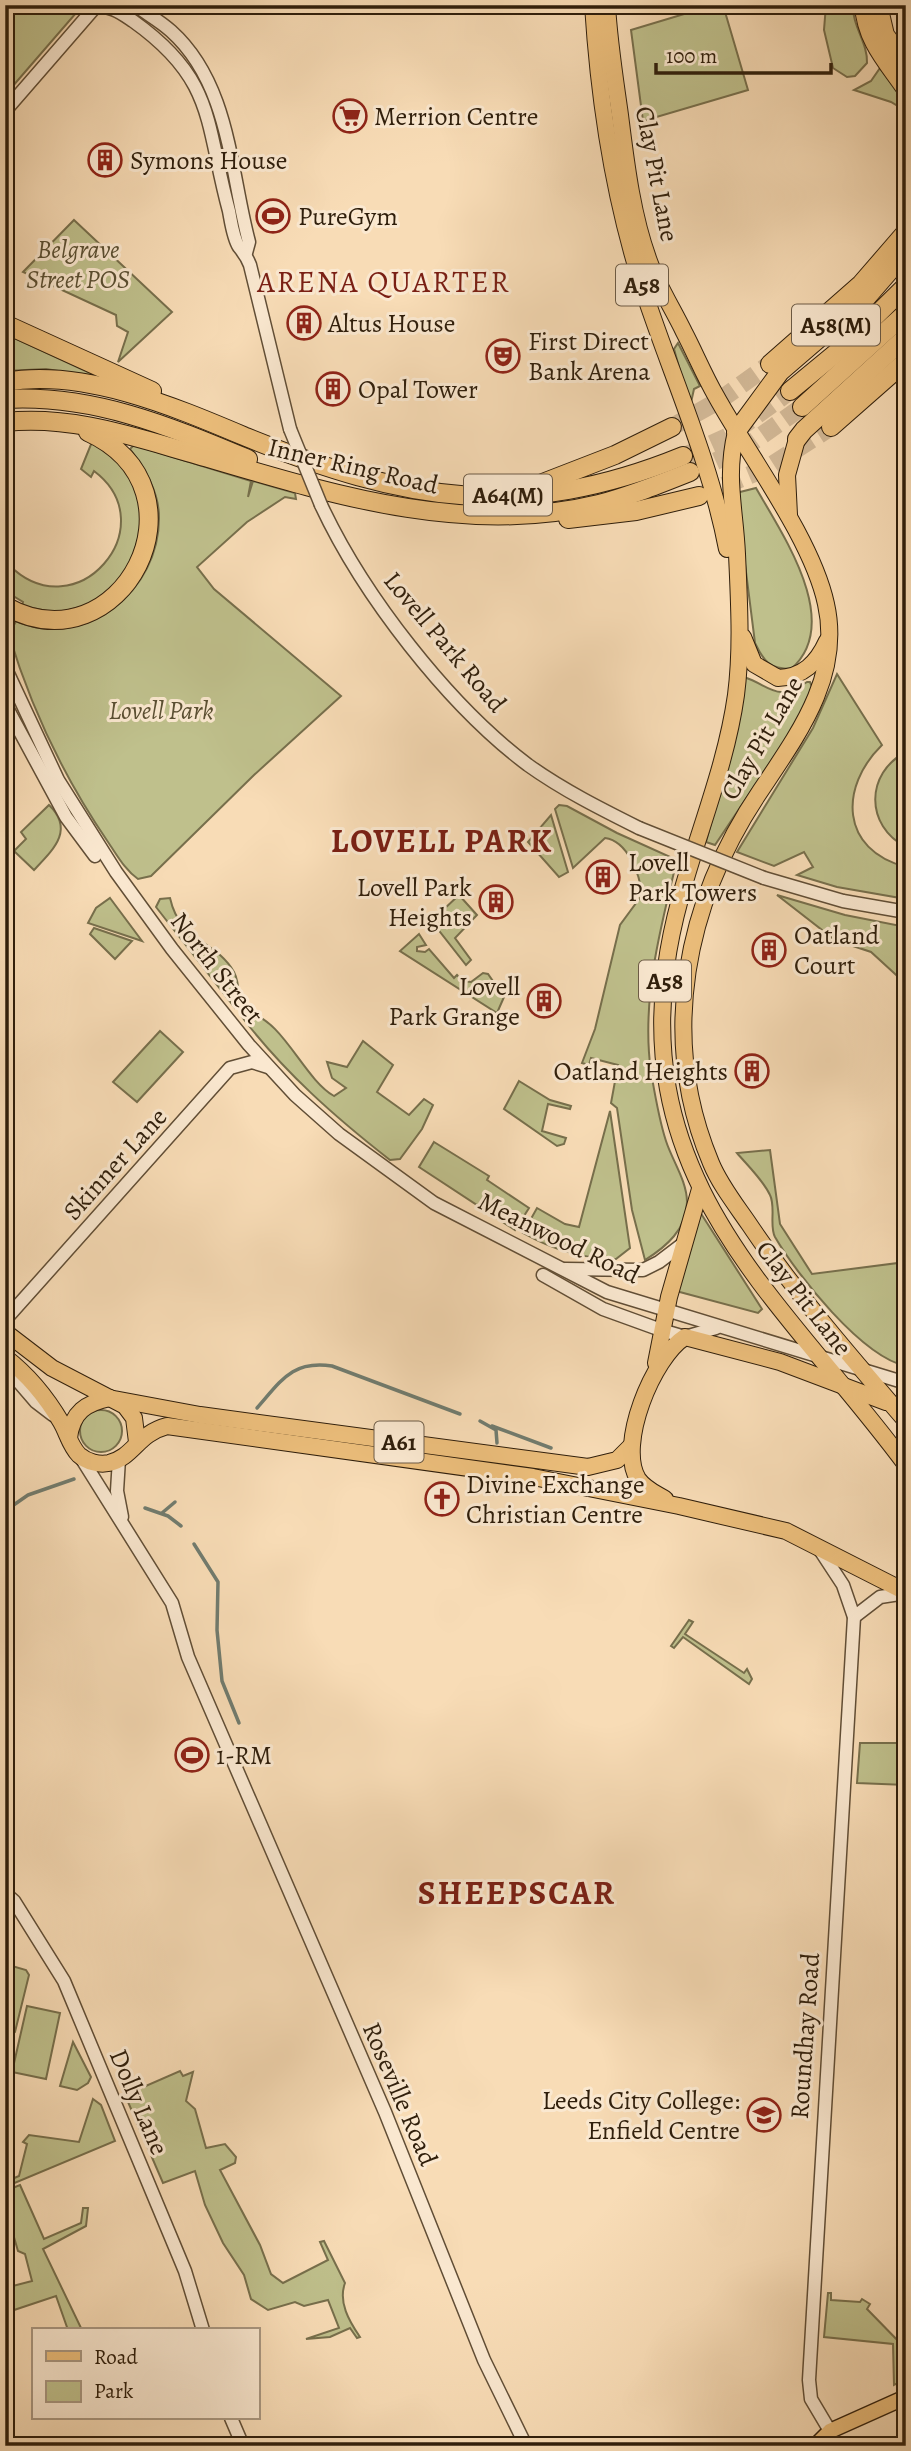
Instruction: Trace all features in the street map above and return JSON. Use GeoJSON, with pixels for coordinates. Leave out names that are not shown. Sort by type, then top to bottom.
{"type":"FeatureCollection","features":[{"type":"Feature","properties":{"kind":"highway","name":"Clay Pit Lane"},"geometry":{"type":"LineString","coordinates":[[593,5],[607,130],[625,229],[716,498],[729,559],[737,574],[740,629],[736,694],[728,740],[692,861],[666,966],[662,1031],[664,1079],[679,1134],[700,1189],[735,1249],[815,1355],[841,1383],[906,1465]]}},
{"type":"Feature","properties":{"kind":"highway","name":"Clay Pit Lane"},"geometry":{"type":"LineString","coordinates":[[607,5],[626,165],[641,235],[662,288],[726,412]]}},
{"type":"Feature","properties":{"kind":"highway"},"geometry":{"type":"LineString","coordinates":[[863,5],[864,19],[877,52],[906,91]]}},
{"type":"Feature","properties":{"kind":"highway"},"geometry":{"type":"LineString","coordinates":[[878,5],[885,35],[904,61]]}},
{"type":"Feature","properties":{"kind":"highway"},"geometry":{"type":"LineString","coordinates":[[770,364],[861,284],[906,232]]}},
{"type":"Feature","properties":{"kind":"highway","name":"A58(M)"},"geometry":{"type":"LineString","coordinates":[[741,425],[780,372],[867,297],[906,252]]}},
{"type":"Feature","properties":{"kind":"highway","name":"A58(M)"},"geometry":{"type":"LineString","coordinates":[[762,394],[828,342],[906,269]]}},
{"type":"Feature","properties":{"kind":"highway"},"geometry":{"type":"LineString","coordinates":[[790,391],[847,344],[906,286]]}},
{"type":"Feature","properties":{"kind":"highway"},"geometry":{"type":"LineString","coordinates":[[802,407],[906,313]]}},
{"type":"Feature","properties":{"kind":"highway","name":"A64(M)"},"geometry":{"type":"LineString","coordinates":[[5,324],[147,388],[194,415]]}},
{"type":"Feature","properties":{"kind":"highway","name":"A58(M)"},"geometry":{"type":"LineString","coordinates":[[789,520],[787,475],[797,439],[804,429],[906,337]]}},
{"type":"Feature","properties":{"kind":"highway"},"geometry":{"type":"LineString","coordinates":[[831,427],[906,361]]}},
{"type":"Feature","properties":{"kind":"highway","name":"Inner Ring Road"},"geometry":{"type":"LineString","coordinates":[[5,382],[67,382],[97,386],[194,415],[318,465],[373,483],[416,492],[471,497],[556,494],[687,464],[599,504],[516,516],[431,513],[387,505],[282,478],[123,433],[66,422],[5,422]]}},
{"type":"Feature","properties":{"kind":"highway","name":"A64(M)"},"geometry":{"type":"LineString","coordinates":[[5,399],[51,398],[106,407],[249,459],[282,478]]}},
{"type":"Feature","properties":{"kind":"highway"},"geometry":{"type":"LineString","coordinates":[[726,412],[738,419],[741,425]]}},
{"type":"Feature","properties":{"kind":"highway","name":"A64(M)"},"geometry":{"type":"LineString","coordinates":[[5,606],[28,616],[52,619],[77,617],[99,608],[130,579],[138,568],[147,543],[150,515],[145,489],[135,469],[108,442],[66,422]]}},
{"type":"Feature","properties":{"kind":"highway","name":"Clay Pit Lane"},"geometry":{"type":"LineString","coordinates":[[741,425],[819,577],[831,632],[827,670],[818,695],[789,748],[730,841],[714,874],[695,929],[683,999],[685,1078],[713,1167],[778,1267],[906,1421]]}},
{"type":"Feature","properties":{"kind":"highway","name":"A58"},"geometry":{"type":"LineString","coordinates":[[737,574],[729,479],[741,425]]}},
{"type":"Feature","properties":{"kind":"highway","name":"A64(M)"},"geometry":{"type":"LineString","coordinates":[[512,495],[615,455],[672,427]]}},
{"type":"Feature","properties":{"kind":"highway","name":"A64(M)"},"geometry":{"type":"LineString","coordinates":[[516,516],[558,520],[593,518],[699,496]]}},
{"type":"Feature","properties":{"kind":"highway"},"geometry":{"type":"LineString","coordinates":[[740,629],[754,664],[778,678],[802,673],[820,655],[831,632]]}},
{"type":"Feature","properties":{"kind":"highway"},"geometry":{"type":"LineString","coordinates":[[631,1446],[655,1369],[661,1330],[700,1189]]}},
{"type":"Feature","properties":{"kind":"highway","name":"A61"},"geometry":{"type":"LineString","coordinates":[[5,1332],[52,1368],[83,1387],[112,1398],[200,1415],[588,1467],[617,1460],[631,1446]]}},
{"type":"Feature","properties":{"kind":"highway"},"geometry":{"type":"LineString","coordinates":[[655,1369],[668,1349],[685,1337]]}},
{"type":"Feature","properties":{"kind":"highway","name":"Meanwood Road"},"geometry":{"type":"LineString","coordinates":[[685,1337],[773,1360],[841,1383],[891,1404]]}},
{"type":"Feature","properties":{"kind":"highway"},"geometry":{"type":"LineString","coordinates":[[5,1357],[21,1369],[61,1421],[69,1438],[80,1456],[99,1464],[119,1459],[137,1442],[134,1418],[125,1406],[112,1398],[93,1402],[79,1411],[69,1438]]}},
{"type":"Feature","properties":{"kind":"highway","name":"A61"},"geometry":{"type":"LineString","coordinates":[[137,1442],[150,1430],[167,1426],[533,1477],[679,1506],[786,1531],[860,1566],[906,1592]]}},
{"type":"Feature","properties":{"kind":"highway","name":"A61"},"geometry":{"type":"LineString","coordinates":[[631,1446],[633,1465],[646,1489],[679,1506]]}},
{"type":"Feature","properties":{"kind":"main road"},"geometry":{"type":"LineString","coordinates":[[816,2446],[830,2431],[906,2397]]}},
{"type":"Feature","properties":{"kind":"street"},"geometry":{"type":"LineString","coordinates":[[5,110],[96,7],[114,9],[151,34],[192,80],[205,103],[238,246],[246,253],[249,242],[216,100],[187,48],[171,31],[135,5]]}},
{"type":"Feature","properties":{"kind":"street","name":"Lovell Park Road"},"geometry":{"type":"LineString","coordinates":[[246,253],[290,429],[321,505],[352,563],[411,645],[461,703],[530,766],[639,828],[764,878],[843,901],[906,912]]}},
{"type":"Feature","properties":{"kind":"street","name":"North Street"},"geometry":{"type":"LineString","coordinates":[[5,667],[58,780],[108,861],[172,950],[270,1068],[339,1134],[434,1203]]}},
{"type":"Feature","properties":{"kind":"street"},"geometry":{"type":"LineString","coordinates":[[7,709],[18,716],[23,710]]}},
{"type":"Feature","properties":{"kind":"street"},"geometry":{"type":"LineString","coordinates":[[7,709],[66,817],[95,856]]}},
{"type":"Feature","properties":{"kind":"street","name":"Skinner Lane"},"geometry":{"type":"LineString","coordinates":[[5,1320],[230,1068],[252,1062],[270,1068]]}},
{"type":"Feature","properties":{"kind":"street","name":"Meanwood Road"},"geometry":{"type":"LineString","coordinates":[[434,1203],[615,1295],[906,1383]]}},
{"type":"Feature","properties":{"kind":"street"},"geometry":{"type":"LineString","coordinates":[[558,1268],[603,1272],[643,1270],[659,1262],[684,1243]]}},
{"type":"Feature","properties":{"kind":"street","name":"Meanwood Road"},"geometry":{"type":"LineString","coordinates":[[543,1275],[603,1309],[685,1337]]}},
{"type":"Feature","properties":{"kind":"street"},"geometry":{"type":"LineString","coordinates":[[685,1337],[704,1329],[727,1327]]}},
{"type":"Feature","properties":{"kind":"street"},"geometry":{"type":"LineString","coordinates":[[5,1366],[36,1402],[61,1421]]}},
{"type":"Feature","properties":{"kind":"street","name":"Roseville Road"},"geometry":{"type":"LineString","coordinates":[[80,1456],[103,1496],[122,1519],[172,1603],[188,1657],[385,2112],[484,2360],[526,2446]]}},
{"type":"Feature","properties":{"kind":"street"},"geometry":{"type":"LineString","coordinates":[[119,1459],[117,1492],[122,1519]]}},
{"type":"Feature","properties":{"kind":"street","name":"Roundhay Road"},"geometry":{"type":"LineString","coordinates":[[818,1546],[843,1585],[854,1617],[809,2380],[811,2399],[830,2431]]}},
{"type":"Feature","properties":{"kind":"street"},"geometry":{"type":"LineString","coordinates":[[854,1617],[880,1597],[906,1592]]}},
{"type":"Feature","properties":{"kind":"street","name":"Dolly Lane"},"geometry":{"type":"LineString","coordinates":[[10,1897],[64,1981],[185,2271],[202,2328]]}},
{"type":"Feature","properties":{"kind":"street"},"geometry":{"type":"LineString","coordinates":[[232,2420],[243,2446]]}},
{"type":"Feature","properties":{"kind":"green space"},"geometry":{"type":"Polygon","coordinates":[[[5,5],[83,5],[12,87],[5,81],[5,5]]]}},
{"type":"Feature","properties":{"kind":"green space"},"geometry":{"type":"Polygon","coordinates":[[[714,5],[723,5],[748,90],[643,121],[631,30],[714,5]]]}},
{"type":"Feature","properties":{"kind":"green space"},"geometry":{"type":"Polygon","coordinates":[[[826,5],[853,5],[853,13],[867,56],[867,63],[855,76],[847,77],[833,68],[824,30],[826,5]]]}},
{"type":"Feature","properties":{"kind":"green space"},"geometry":{"type":"Polygon","coordinates":[[[880,68],[906,103],[906,111],[891,102],[854,90],[871,81],[880,68]]]}},
{"type":"Feature","properties":{"kind":"green space","name":"Belgrave Street POS"},"geometry":{"type":"Polygon","coordinates":[[[74,220],[172,312],[118,362],[128,332],[117,326],[116,315],[23,272],[74,220]]]}},
{"type":"Feature","properties":{"kind":"green space"},"geometry":{"type":"Polygon","coordinates":[[[5,334],[101,378],[46,369],[5,371],[5,334]]]}},
{"type":"Feature","properties":{"kind":"green space"},"geometry":{"type":"Polygon","coordinates":[[[678,343],[700,386],[694,389],[690,407],[674,349],[678,343]]]}},
{"type":"Feature","properties":{"kind":"green space"},"geometry":{"type":"Polygon","coordinates":[[[85,437],[124,459],[145,515],[128,573],[92,604],[57,613],[22,606],[23,602],[5,591],[5,566],[9,565],[35,582],[61,586],[85,579],[104,564],[117,543],[121,518],[114,494],[94,471],[91,477],[81,469],[92,442],[84,440],[85,437]]]}},
{"type":"Feature","properties":{"kind":"green space","name":"Lovell Park"},"geometry":{"type":"Polygon","coordinates":[[[134,445],[251,481],[248,497],[253,481],[295,493],[296,499],[285,497],[247,522],[197,567],[214,589],[341,696],[254,775],[151,876],[138,879],[118,857],[77,793],[39,716],[9,635],[16,621],[42,628],[68,628],[92,621],[114,608],[133,590],[147,568],[156,544],[159,517],[157,499],[150,481],[130,449],[134,445]]]}},
{"type":"Feature","properties":{"kind":"green space"},"geometry":{"type":"Polygon","coordinates":[[[756,488],[792,553],[810,604],[812,628],[806,650],[791,669],[778,668],[768,663],[755,643],[736,493],[756,488]]]}},
{"type":"Feature","properties":{"kind":"green space"},"geometry":{"type":"Polygon","coordinates":[[[837,674],[882,745],[858,779],[853,798],[853,815],[858,832],[868,847],[884,859],[906,867],[906,899],[837,887],[797,875],[813,867],[804,852],[774,866],[737,852],[813,728],[837,674]]]}},
{"type":"Feature","properties":{"kind":"green space"},"geometry":{"type":"Polygon","coordinates":[[[744,677],[774,691],[788,691],[807,682],[810,682],[813,689],[796,724],[715,845],[706,842],[724,774],[744,677]]]}},
{"type":"Feature","properties":{"kind":"green space"},"geometry":{"type":"Polygon","coordinates":[[[906,752],[906,847],[893,838],[883,826],[875,800],[883,773],[893,761],[906,752]]]}},
{"type":"Feature","properties":{"kind":"green space"},"geometry":{"type":"Polygon","coordinates":[[[49,805],[57,814],[61,831],[54,847],[34,870],[14,851],[26,839],[21,832],[49,805]]]}},
{"type":"Feature","properties":{"kind":"green space"},"geometry":{"type":"Polygon","coordinates":[[[559,805],[567,806],[617,833],[677,860],[654,965],[648,1019],[651,1072],[661,1125],[685,1186],[687,1202],[683,1221],[674,1236],[645,1260],[632,1210],[617,1108],[611,1103],[618,1065],[591,1058],[589,1065],[582,1063],[595,1029],[620,925],[642,895],[641,887],[631,860],[613,840],[605,838],[573,868],[555,809],[559,805]]]}},
{"type":"Feature","properties":{"kind":"green space"},"geometry":{"type":"Polygon","coordinates":[[[551,815],[568,872],[559,877],[528,842],[551,815]]]}},
{"type":"Feature","properties":{"kind":"green space"},"geometry":{"type":"Polygon","coordinates":[[[459,895],[477,915],[455,938],[471,960],[466,965],[437,928],[443,910],[459,895]]]}},
{"type":"Feature","properties":{"kind":"green space"},"geometry":{"type":"Polygon","coordinates":[[[777,895],[845,915],[906,927],[906,984],[871,952],[835,940],[777,895]]]}},
{"type":"Feature","properties":{"kind":"green space"},"geometry":{"type":"Polygon","coordinates":[[[110,898],[142,941],[88,923],[96,908],[110,898]]]}},
{"type":"Feature","properties":{"kind":"green space"},"geometry":{"type":"Polygon","coordinates":[[[170,898],[182,924],[226,961],[234,972],[240,1005],[235,1008],[156,907],[160,899],[170,898]]]}},
{"type":"Feature","properties":{"kind":"green space"},"geometry":{"type":"Polygon","coordinates":[[[94,928],[132,941],[115,959],[90,934],[94,928]]]}},
{"type":"Feature","properties":{"kind":"green space"},"geometry":{"type":"Polygon","coordinates":[[[419,934],[426,945],[417,947],[417,951],[425,952],[429,949],[454,978],[457,975],[463,981],[471,982],[483,973],[488,974],[504,997],[497,1013],[400,951],[419,934]]]}},
{"type":"Feature","properties":{"kind":"green space"},"geometry":{"type":"Polygon","coordinates":[[[249,1013],[272,1027],[313,1077],[334,1096],[346,1088],[332,1078],[327,1062],[347,1067],[363,1041],[393,1065],[377,1092],[409,1115],[424,1099],[433,1105],[422,1129],[400,1159],[390,1160],[312,1093],[242,1017],[249,1013]]]}},
{"type":"Feature","properties":{"kind":"green space"},"geometry":{"type":"Polygon","coordinates":[[[160,1031],[183,1052],[137,1102],[113,1082],[160,1031]]]}},
{"type":"Feature","properties":{"kind":"green space"},"geometry":{"type":"Polygon","coordinates":[[[519,1081],[550,1100],[571,1106],[570,1109],[548,1104],[542,1131],[566,1138],[564,1144],[557,1146],[504,1109],[519,1081]]]}},
{"type":"Feature","properties":{"kind":"green space"},"geometry":{"type":"Polygon","coordinates":[[[610,1111],[630,1248],[616,1259],[591,1257],[557,1249],[523,1233],[537,1208],[565,1224],[579,1227],[610,1111]]]}},
{"type":"Feature","properties":{"kind":"green space"},"geometry":{"type":"Polygon","coordinates":[[[434,1142],[489,1176],[487,1180],[529,1208],[515,1230],[419,1167],[434,1142]]]}},
{"type":"Feature","properties":{"kind":"green space"},"geometry":{"type":"Polygon","coordinates":[[[770,1150],[780,1224],[812,1274],[906,1262],[906,1366],[870,1347],[851,1331],[815,1292],[785,1253],[775,1237],[770,1195],[737,1153],[770,1150]]]}},
{"type":"Feature","properties":{"kind":"green space"},"geometry":{"type":"Polygon","coordinates":[[[700,1212],[762,1309],[758,1313],[676,1291],[700,1212]]]}},
{"type":"Feature","properties":{"kind":"green space"},"geometry":{"type":"Polygon","coordinates":[[[101,1410],[116,1416],[122,1431],[116,1446],[101,1452],[86,1446],[80,1431],[86,1416],[101,1410]]]}},
{"type":"Feature","properties":{"kind":"green space"},"geometry":{"type":"Polygon","coordinates":[[[689,1620],[693,1622],[685,1634],[744,1673],[747,1669],[752,1679],[749,1684],[683,1637],[674,1648],[671,1646],[689,1620]]]}},
{"type":"Feature","properties":{"kind":"green space"},"geometry":{"type":"Polygon","coordinates":[[[860,1743],[906,1743],[906,1785],[857,1783],[860,1743]]]}},
{"type":"Feature","properties":{"kind":"green space"},"geometry":{"type":"Polygon","coordinates":[[[5,1964],[26,1970],[29,1975],[15,2032],[5,2040],[5,1964]]]}},
{"type":"Feature","properties":{"kind":"green space"},"geometry":{"type":"Polygon","coordinates":[[[27,2006],[60,2013],[46,2079],[12,2072],[27,2006]]]}},
{"type":"Feature","properties":{"kind":"green space"},"geometry":{"type":"Polygon","coordinates":[[[73,2042],[91,2077],[88,2083],[77,2090],[60,2086],[73,2042]]]}},
{"type":"Feature","properties":{"kind":"green space"},"geometry":{"type":"Polygon","coordinates":[[[180,2071],[183,2076],[193,2072],[186,2101],[195,2109],[206,2148],[225,2144],[236,2157],[235,2163],[220,2170],[260,2245],[271,2274],[283,2283],[328,2260],[320,2242],[324,2241],[345,2283],[344,2304],[360,2337],[357,2338],[350,2328],[330,2337],[306,2339],[339,2328],[328,2300],[304,2306],[295,2302],[268,2310],[251,2299],[244,2275],[223,2243],[205,2205],[195,2171],[163,2183],[125,2095],[180,2071]]]}},
{"type":"Feature","properties":{"kind":"green space"},"geometry":{"type":"Polygon","coordinates":[[[93,2099],[101,2105],[115,2141],[5,2187],[5,2182],[19,2176],[27,2144],[23,2142],[29,2135],[79,2142],[93,2099]]]}},
{"type":"Feature","properties":{"kind":"green space"},"geometry":{"type":"Polygon","coordinates":[[[20,2185],[44,2239],[81,2223],[83,2208],[88,2208],[86,2226],[43,2249],[81,2328],[67,2328],[56,2296],[5,2313],[5,2288],[32,2281],[25,2254],[18,2251],[11,2227],[5,2228],[5,2191],[20,2185]]]}},
{"type":"Feature","properties":{"kind":"green space"},"geometry":{"type":"Polygon","coordinates":[[[828,2293],[831,2293],[831,2300],[860,2302],[862,2299],[870,2304],[867,2309],[906,2349],[906,2379],[894,2385],[893,2344],[824,2337],[828,2293]]]}},
{"type":"Feature","properties":{"kind":"waterway"},"geometry":{"type":"LineString","coordinates":[[257,1408],[289,1375],[307,1366],[318,1365],[332,1366],[460,1414]]}},
{"type":"Feature","properties":{"kind":"waterway"},"geometry":{"type":"LineString","coordinates":[[480,1421],[496,1430],[497,1443]]}},
{"type":"Feature","properties":{"kind":"waterway"},"geometry":{"type":"LineString","coordinates":[[492,1426],[551,1448]]}},
{"type":"Feature","properties":{"kind":"waterway"},"geometry":{"type":"LineString","coordinates":[[5,1511],[28,1495],[74,1479]]}},
{"type":"Feature","properties":{"kind":"waterway"},"geometry":{"type":"LineString","coordinates":[[162,1513],[175,1502]]}},
{"type":"Feature","properties":{"kind":"waterway"},"geometry":{"type":"LineString","coordinates":[[145,1508],[168,1516],[181,1526]]}},
{"type":"Feature","properties":{"kind":"waterway"},"geometry":{"type":"LineString","coordinates":[[194,1544],[218,1582],[217,1630],[222,1681],[239,1723]]}},
{"type":"Feature","properties":{"kind":"tunnel"},"geometry":{"type":"LineString","coordinates":[[672,427],[720,400],[770,364]]}},
{"type":"Feature","properties":{"kind":"tunnel"},"geometry":{"type":"LineString","coordinates":[[687,455],[727,437],[790,391]]}},
{"type":"Feature","properties":{"kind":"tunnel"},"geometry":{"type":"LineString","coordinates":[[691,472],[741,450],[802,407]]}},
{"type":"Feature","properties":{"kind":"tunnel"},"geometry":{"type":"LineString","coordinates":[[699,496],[769,467],[831,427]]}},
{"type":"Feature","properties":{"kind":"place","name":"Merrion Centre"},"geometry":{"type":"Point","coordinates":[350,116]}},
{"type":"Feature","properties":{"kind":"place","name":"Symons House"},"geometry":{"type":"Point","coordinates":[105,160]}},
{"type":"Feature","properties":{"kind":"place","name":"PureGym"},"geometry":{"type":"Point","coordinates":[273,216]}},
{"type":"Feature","properties":{"kind":"place","name":"Altus House"},"geometry":{"type":"Point","coordinates":[304,323]}},
{"type":"Feature","properties":{"kind":"place","name":"First Direct Bank Arena"},"geometry":{"type":"Point","coordinates":[503,356]}},
{"type":"Feature","properties":{"kind":"place","name":"Opal Tower"},"geometry":{"type":"Point","coordinates":[333,389]}},
{"type":"Feature","properties":{"kind":"place","name":"Lovell Park Towers"},"geometry":{"type":"Point","coordinates":[603,877]}},
{"type":"Feature","properties":{"kind":"place","name":"Lovell Park Heights"},"geometry":{"type":"Point","coordinates":[496,902]}},
{"type":"Feature","properties":{"kind":"place","name":"Oatland Court"},"geometry":{"type":"Point","coordinates":[769,950]}},
{"type":"Feature","properties":{"kind":"place","name":"Lovell Park Grange"},"geometry":{"type":"Point","coordinates":[544,1001]}},
{"type":"Feature","properties":{"kind":"place","name":"Oatland Heights"},"geometry":{"type":"Point","coordinates":[752,1071]}},
{"type":"Feature","properties":{"kind":"place","name":"Divine Exchange Christian Centre"},"geometry":{"type":"Point","coordinates":[442,1499]}},
{"type":"Feature","properties":{"kind":"place","name":"1-RM"},"geometry":{"type":"Point","coordinates":[192,1755]}},
{"type":"Feature","properties":{"kind":"place","name":"Leeds City College: Enfield Centre"},"geometry":{"type":"Point","coordinates":[764,2115]}},
{"type":"Feature","properties":{"kind":"district","name":"ARENA QUARTER"},"geometry":{"type":"Point","coordinates":[384,282]}},
{"type":"Feature","properties":{"kind":"district","name":"LOVELL PARK"},"geometry":{"type":"Point","coordinates":[442,840]}},
{"type":"Feature","properties":{"kind":"district","name":"SHEEPSCAR"},"geometry":{"type":"Point","coordinates":[517,1892]}}]}
